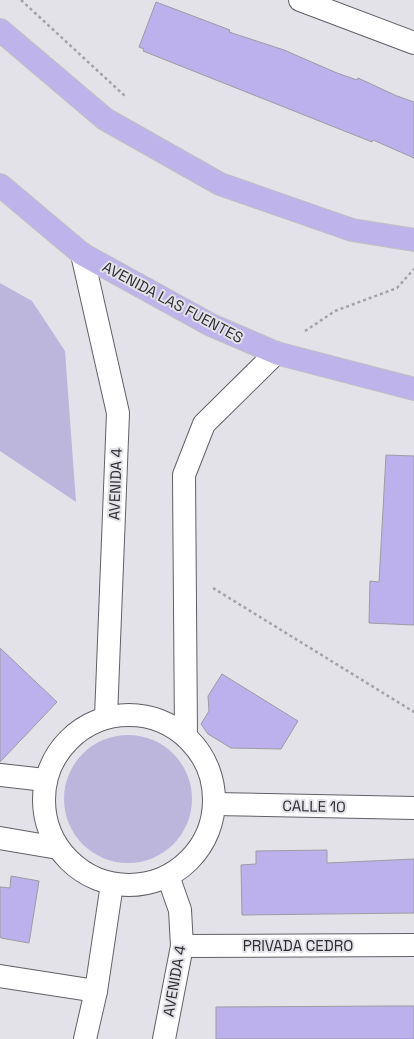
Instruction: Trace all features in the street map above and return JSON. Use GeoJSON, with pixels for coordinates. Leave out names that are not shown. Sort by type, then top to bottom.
{"type":"FeatureCollection","features":[{"type":"Feature","properties":{"kind":"main road"},"geometry":{"type":"LineString","coordinates":[[300,0],[414,43]]}},
{"type":"Feature","properties":{"kind":"main road"},"geometry":{"type":"LineString","coordinates":[[0,30],[105,119],[220,184],[352,230],[414,240]]}},
{"type":"Feature","properties":{"kind":"main road","name":"AVENIDA LAS FUENTES"},"geometry":{"type":"LineString","coordinates":[[0,185],[82,254],[211,325],[276,354],[414,389]]}},
{"type":"Feature","properties":{"kind":"main road","name":"AVENIDA 4"},"geometry":{"type":"LineString","coordinates":[[82,254],[118,414],[106,717]]}},
{"type":"Feature","properties":{"kind":"main road"},"geometry":{"type":"LineString","coordinates":[[186,736],[184,476],[204,424],[276,354]]}},
{"type":"Feature","properties":{"kind":"main road"},"geometry":{"type":"LineString","coordinates":[[127,714],[148,717],[168,724],[186,736],[202,756],[212,779],[214,804],[208,833],[192,858],[168,876],[141,885],[112,884],[82,872],[58,848],[44,815],[45,780],[53,758],[67,740],[85,725],[106,717],[127,714]]}},
{"type":"Feature","properties":{"kind":"main road"},"geometry":{"type":"LineString","coordinates":[[0,775],[45,780]]}},
{"type":"Feature","properties":{"kind":"main road","name":"CALLE 10"},"geometry":{"type":"LineString","coordinates":[[214,804],[414,808]]}},
{"type":"Feature","properties":{"kind":"main road"},"geometry":{"type":"LineString","coordinates":[[0,838],[58,848]]}},
{"type":"Feature","properties":{"kind":"main road","name":"AVENIDA 4"},"geometry":{"type":"LineString","coordinates":[[164,1039],[182,946],[180,910],[168,876]]}},
{"type":"Feature","properties":{"kind":"main road"},"geometry":{"type":"LineString","coordinates":[[85,1039],[96,991],[112,884]]}},
{"type":"Feature","properties":{"kind":"main road","name":"PRIVADA CEDRO"},"geometry":{"type":"LineString","coordinates":[[182,946],[414,945]]}},
{"type":"Feature","properties":{"kind":"main road"},"geometry":{"type":"LineString","coordinates":[[0,976],[96,991]]}},
{"type":"Feature","properties":{"kind":"path"},"geometry":{"type":"LineString","coordinates":[[21,0],[130,100]]}},
{"type":"Feature","properties":{"kind":"path"},"geometry":{"type":"LineString","coordinates":[[276,354],[335,310],[397,288],[414,269]]}},
{"type":"Feature","properties":{"kind":"path"},"geometry":{"type":"LineString","coordinates":[[185,571],[414,712]]}},
{"type":"Feature","properties":{"kind":"shaded area"},"geometry":{"type":"Polygon","coordinates":[[[0,283],[32,301],[65,351],[76,502],[0,451],[0,283]]]}},
{"type":"Feature","properties":{"kind":"shaded area"},"geometry":{"type":"Polygon","coordinates":[[[122,735],[134,735],[153,740],[169,749],[178,758],[187,774],[191,787],[191,811],[187,824],[178,840],[169,849],[147,860],[134,863],[122,863],[103,858],[87,849],[78,840],[67,818],[64,805],[64,793],[69,774],[78,758],[87,749],[109,738],[122,735]]]}},
{"type":"Feature","properties":{"kind":"building"},"geometry":{"type":"Polygon","coordinates":[[[156,2],[230,30],[229,32],[284,50],[337,73],[357,80],[358,78],[414,102],[414,158],[373,140],[372,142],[143,51],[144,49],[139,47],[156,2]]]}},
{"type":"Feature","properties":{"kind":"building"},"geometry":{"type":"Polygon","coordinates":[[[386,455],[414,456],[414,625],[369,623],[370,581],[379,582],[386,455]]]}},
{"type":"Feature","properties":{"kind":"building"},"geometry":{"type":"Polygon","coordinates":[[[0,648],[57,702],[0,762],[0,648]]]}},
{"type":"Feature","properties":{"kind":"building"},"geometry":{"type":"Polygon","coordinates":[[[222,674],[298,721],[281,749],[231,748],[208,734],[201,724],[209,711],[208,696],[222,674]]]}},
{"type":"Feature","properties":{"kind":"building"},"geometry":{"type":"Polygon","coordinates":[[[327,850],[327,863],[414,859],[414,913],[242,915],[241,865],[256,864],[256,851],[327,850]]]}},
{"type":"Feature","properties":{"kind":"building"},"geometry":{"type":"Polygon","coordinates":[[[11,876],[39,881],[29,943],[1,938],[0,936],[0,887],[10,888],[11,876]]]}},
{"type":"Feature","properties":{"kind":"building"},"geometry":{"type":"Polygon","coordinates":[[[414,1006],[414,1039],[216,1039],[216,1007],[414,1006]]]}}]}
